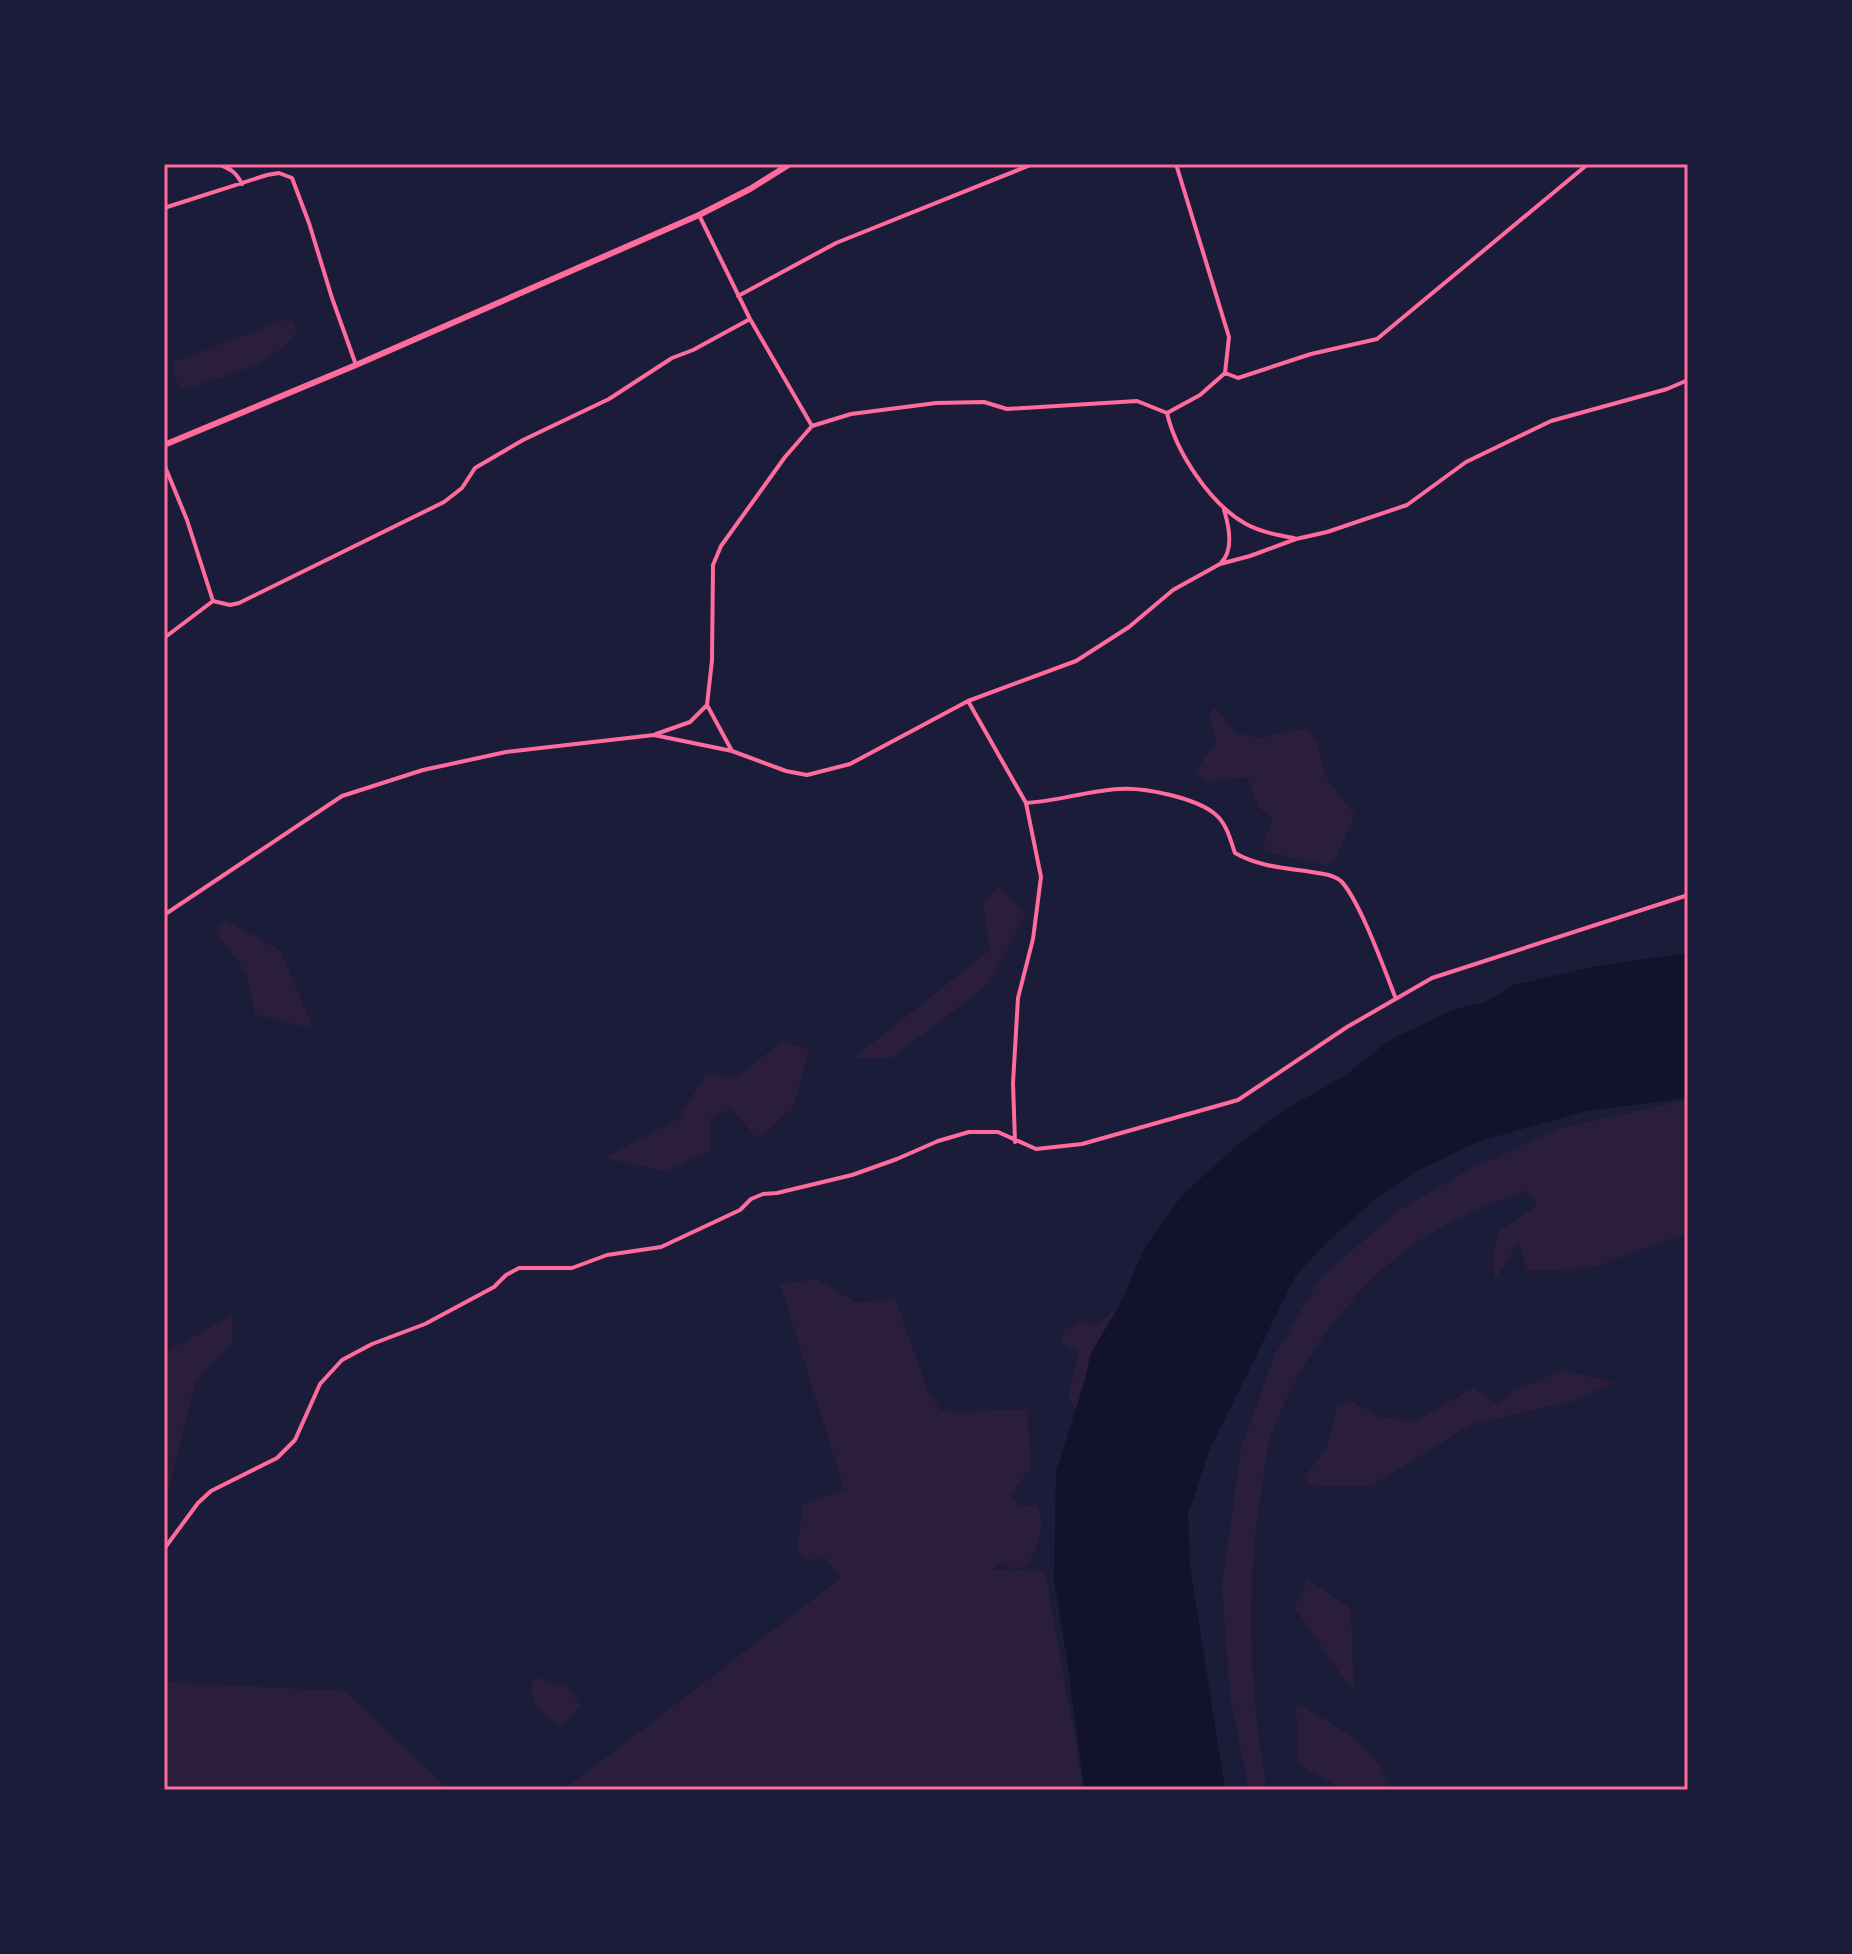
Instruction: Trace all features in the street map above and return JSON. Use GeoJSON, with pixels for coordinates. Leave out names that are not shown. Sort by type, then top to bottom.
{"type":"FeatureCollection","features":[{"type":"Feature","properties":{"kind":"main road"},"geometry":{"type":"LineString","coordinates":[[164,445],[699,215],[790,164]]}},
{"type":"Feature","properties":{"kind":"street"},"geometry":{"type":"LineString","coordinates":[[217,164],[237,173],[242,184]]}},
{"type":"Feature","properties":{"kind":"street"},"geometry":{"type":"LineString","coordinates":[[738,296],[836,243],[1022,171],[1033,164]]}},
{"type":"Feature","properties":{"kind":"street"},"geometry":{"type":"LineString","coordinates":[[1167,413],[1200,395],[1225,373],[1229,337],[1176,164]]}},
{"type":"Feature","properties":{"kind":"street"},"geometry":{"type":"LineString","coordinates":[[1225,373],[1238,378],[1311,354],[1377,339],[1588,164]]}},
{"type":"Feature","properties":{"kind":"street"},"geometry":{"type":"LineString","coordinates":[[164,208],[279,173],[292,178],[356,365]]}},
{"type":"Feature","properties":{"kind":"street"},"geometry":{"type":"LineString","coordinates":[[699,215],[750,319],[812,426]]}},
{"type":"Feature","properties":{"kind":"street"},"geometry":{"type":"LineString","coordinates":[[213,601],[230,605],[239,603],[444,502],[462,488],[475,468],[523,440],[609,399],[672,358],[750,319]]}},
{"type":"Feature","properties":{"kind":"street"},"geometry":{"type":"LineString","coordinates":[[654,735],[732,751],[786,771],[807,775],[850,764],[968,701],[1076,661],[1129,627],[1173,590],[1220,564],[1407,505],[1466,462],[1551,421],[1667,389],[1688,380]]}},
{"type":"Feature","properties":{"kind":"street"},"geometry":{"type":"LineString","coordinates":[[732,751],[707,705],[712,660],[713,565],[721,546],[785,457],[812,426],[851,414],[936,403],[984,402],[1007,409],[1137,401],[1167,413]]}},
{"type":"Feature","properties":{"kind":"street"},"geometry":{"type":"LineString","coordinates":[[1167,413],[1172,435],[1224,508],[1263,532],[1296,539]]}},
{"type":"Feature","properties":{"kind":"street"},"geometry":{"type":"LineString","coordinates":[[164,464],[187,520],[213,601]]}},
{"type":"Feature","properties":{"kind":"street"},"geometry":{"type":"LineString","coordinates":[[1220,564],[1226,558],[1229,541],[1224,508]]}},
{"type":"Feature","properties":{"kind":"street"},"geometry":{"type":"LineString","coordinates":[[164,638],[213,601]]}},
{"type":"Feature","properties":{"kind":"street"},"geometry":{"type":"LineString","coordinates":[[968,701],[1026,803],[1041,877],[1033,939],[1018,998],[1013,1083],[1015,1142]]}},
{"type":"Feature","properties":{"kind":"street"},"geometry":{"type":"LineString","coordinates":[[164,915],[342,796],[423,770],[506,752],[654,735],[690,722],[707,705]]}},
{"type":"Feature","properties":{"kind":"street"},"geometry":{"type":"LineString","coordinates":[[1026,803],[1052,802],[1081,793],[1122,788],[1158,793],[1194,803],[1215,814],[1227,829],[1235,853],[1248,861],[1339,879],[1352,897],[1396,999]]}},
{"type":"Feature","properties":{"kind":"street"},"geometry":{"type":"LineString","coordinates":[[164,1549],[198,1503],[211,1491],[277,1458],[295,1440],[320,1384],[342,1360],[372,1344],[425,1324],[494,1287],[519,1268],[572,1268],[607,1255],[661,1247],[740,1210],[751,1199],[763,1194],[852,1175],[969,1132],[998,1132],[1036,1149],[1082,1144],[1238,1100],[1347,1027],[1432,978],[1688,895]]}},
{"type":"Feature","properties":{"kind":"shaded area"},"geometry":{"type":"Polygon","coordinates":[[[287,319],[293,321],[297,331],[288,343],[263,361],[189,388],[183,389],[175,380],[173,365],[176,361],[287,319]]]}},
{"type":"Feature","properties":{"kind":"shaded area"},"geometry":{"type":"Polygon","coordinates":[[[1215,707],[1236,733],[1259,738],[1306,728],[1317,740],[1326,777],[1355,815],[1328,866],[1262,851],[1272,818],[1258,807],[1247,777],[1207,782],[1195,772],[1216,742],[1209,717],[1215,707]]]}},
{"type":"Feature","properties":{"kind":"shaded area"},"geometry":{"type":"Polygon","coordinates":[[[998,886],[1025,914],[990,983],[892,1058],[852,1059],[990,950],[983,905],[998,886]]]}},
{"type":"Feature","properties":{"kind":"shaded area"},"geometry":{"type":"Polygon","coordinates":[[[225,920],[280,950],[314,1029],[255,1014],[246,973],[214,929],[225,920]]]}},
{"type":"Feature","properties":{"kind":"shaded area"},"geometry":{"type":"Polygon","coordinates":[[[1688,953],[1688,1098],[1586,1111],[1480,1141],[1417,1171],[1375,1199],[1323,1246],[1295,1277],[1209,1451],[1188,1515],[1190,1566],[1225,1790],[1084,1790],[1054,1580],[1056,1472],[1091,1353],[1119,1306],[1145,1247],[1182,1195],[1242,1141],[1288,1108],[1346,1075],[1387,1042],[1402,1034],[1453,1010],[1485,1002],[1514,985],[1591,967],[1688,953]]]}},
{"type":"Feature","properties":{"kind":"shaded area"},"geometry":{"type":"Polygon","coordinates":[[[782,1041],[810,1050],[793,1108],[757,1139],[731,1108],[710,1119],[710,1151],[666,1171],[604,1158],[679,1118],[706,1074],[737,1077],[782,1041]]]}},
{"type":"Feature","properties":{"kind":"shaded area"},"geometry":{"type":"Polygon","coordinates":[[[1688,1100],[1688,1233],[1591,1268],[1528,1271],[1518,1243],[1495,1280],[1493,1253],[1498,1231],[1537,1206],[1527,1190],[1450,1223],[1407,1249],[1364,1287],[1310,1356],[1272,1433],[1257,1524],[1251,1638],[1256,1715],[1267,1790],[1249,1790],[1230,1696],[1222,1585],[1241,1449],[1274,1356],[1321,1277],[1399,1210],[1470,1169],[1560,1128],[1688,1100]]]}},
{"type":"Feature","properties":{"kind":"shaded area"},"geometry":{"type":"Polygon","coordinates":[[[817,1279],[857,1303],[895,1298],[929,1394],[941,1410],[1028,1409],[1030,1468],[1011,1494],[1019,1508],[1037,1504],[1041,1520],[1040,1536],[1027,1566],[1013,1569],[1002,1563],[990,1570],[1045,1571],[1084,1790],[563,1790],[841,1578],[826,1559],[803,1560],[797,1549],[803,1505],[844,1489],[780,1284],[817,1279]]]}},
{"type":"Feature","properties":{"kind":"shaded area"},"geometry":{"type":"Polygon","coordinates":[[[1119,1306],[1091,1353],[1076,1410],[1068,1398],[1079,1351],[1060,1342],[1064,1330],[1083,1320],[1096,1326],[1119,1306]]]}},
{"type":"Feature","properties":{"kind":"shaded area"},"geometry":{"type":"Polygon","coordinates":[[[232,1315],[232,1343],[196,1380],[168,1492],[164,1496],[164,1353],[232,1315]]]}},
{"type":"Feature","properties":{"kind":"shaded area"},"geometry":{"type":"Polygon","coordinates":[[[1562,1370],[1615,1383],[1574,1401],[1472,1424],[1371,1486],[1316,1487],[1303,1478],[1327,1446],[1336,1407],[1351,1401],[1381,1418],[1417,1421],[1473,1388],[1499,1405],[1510,1393],[1562,1370]]]}},
{"type":"Feature","properties":{"kind":"shaded area"},"geometry":{"type":"Polygon","coordinates":[[[1308,1579],[1351,1609],[1354,1693],[1294,1607],[1308,1579]]]}},
{"type":"Feature","properties":{"kind":"shaded area"},"geometry":{"type":"Polygon","coordinates":[[[538,1678],[569,1688],[580,1705],[564,1726],[551,1719],[535,1702],[531,1688],[532,1681],[538,1678]]]}},
{"type":"Feature","properties":{"kind":"shaded area"},"geometry":{"type":"Polygon","coordinates":[[[164,1682],[345,1691],[449,1790],[164,1790],[164,1682]]]}},
{"type":"Feature","properties":{"kind":"shaded area"},"geometry":{"type":"Polygon","coordinates":[[[1296,1704],[1325,1719],[1365,1748],[1385,1774],[1391,1790],[1345,1790],[1298,1764],[1296,1704]]]}}]}
